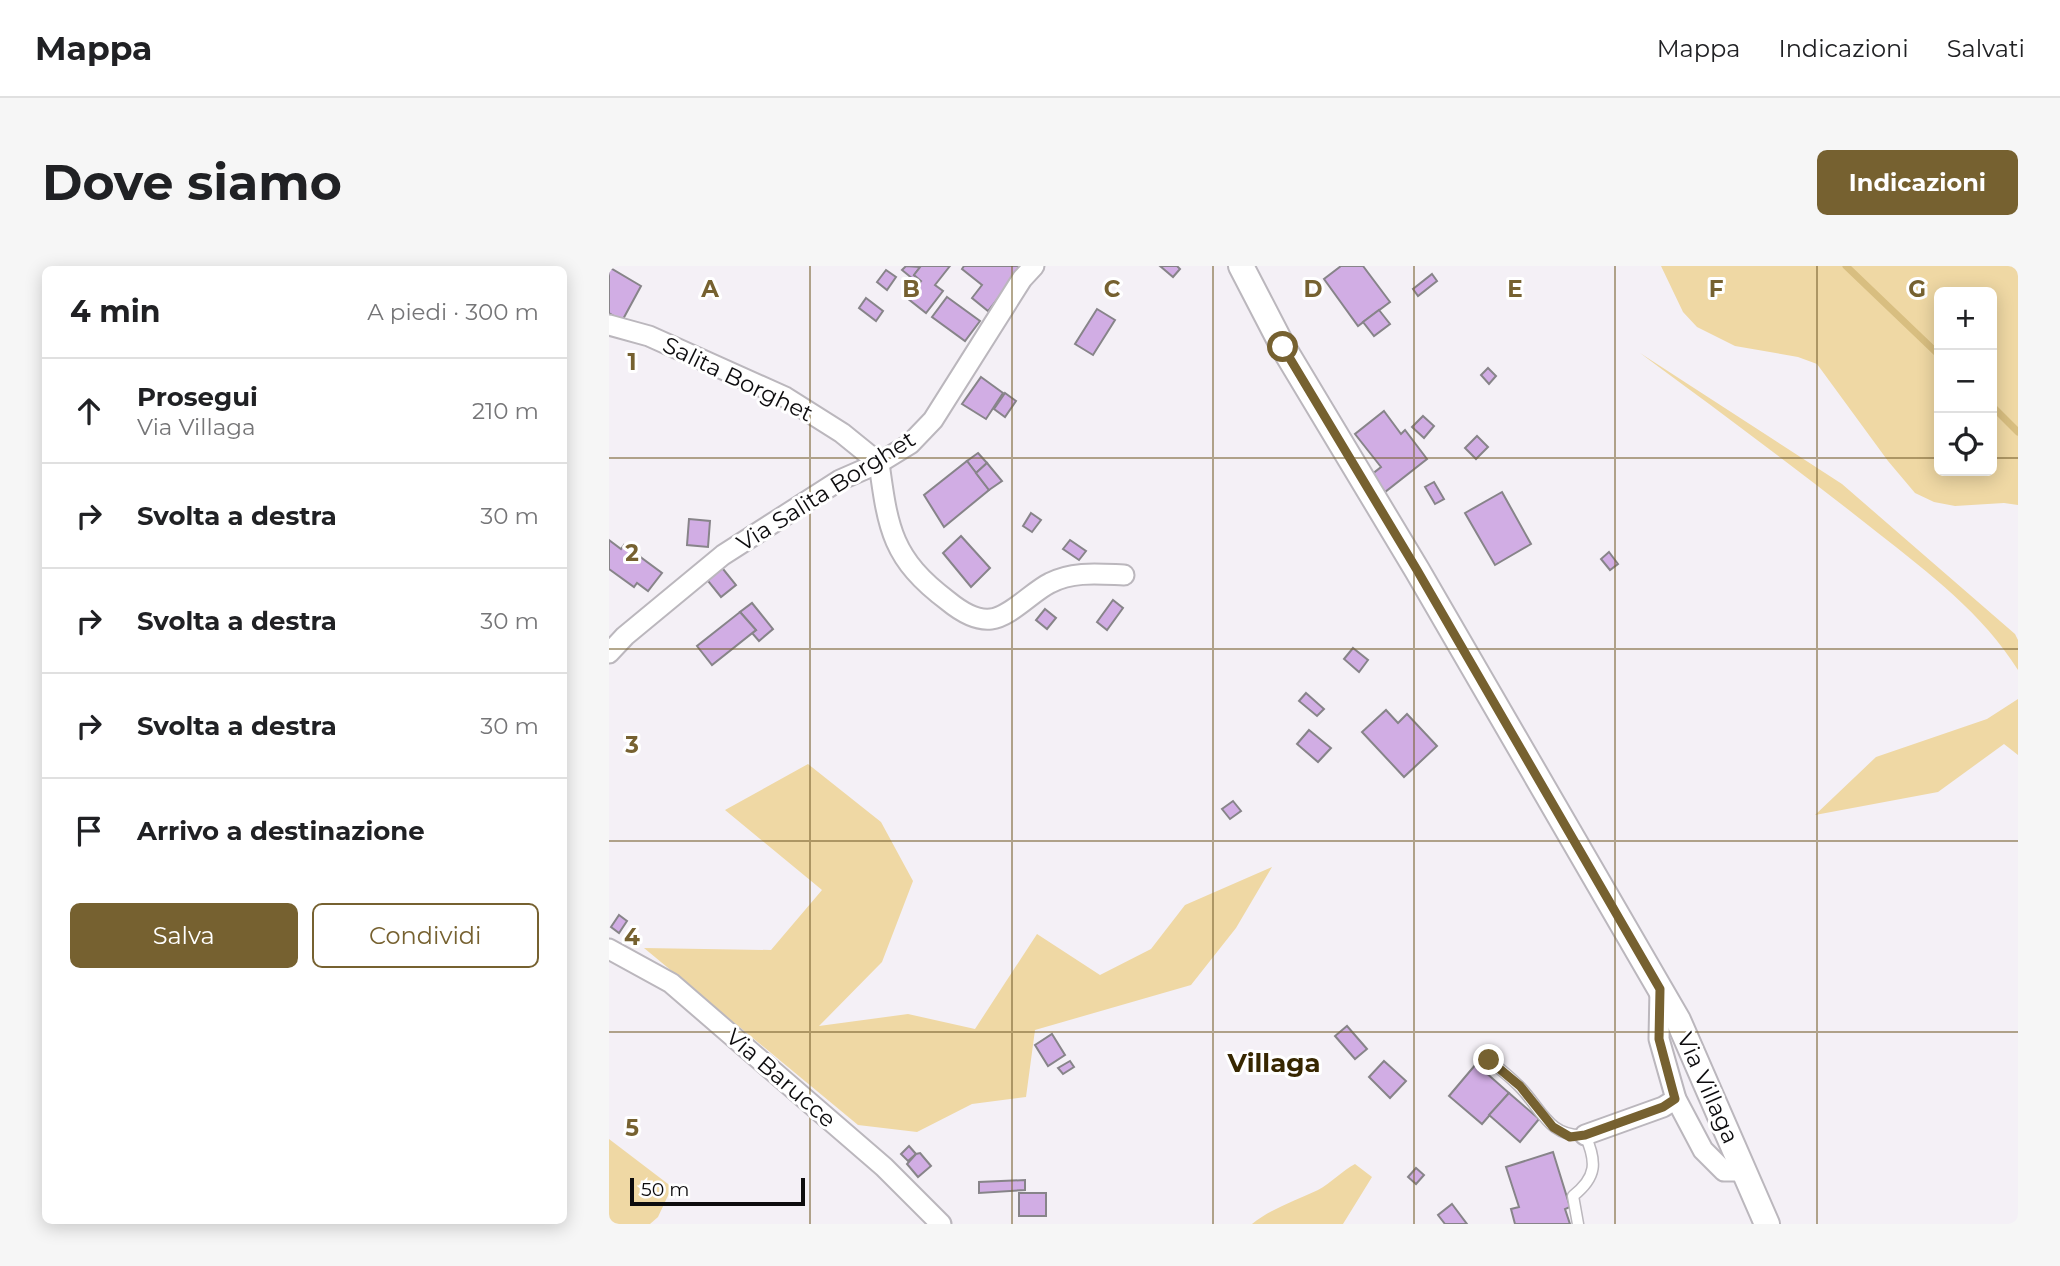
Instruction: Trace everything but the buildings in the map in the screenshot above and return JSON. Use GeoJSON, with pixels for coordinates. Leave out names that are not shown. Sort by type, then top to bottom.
{"type":"FeatureCollection","features":[{"type":"Feature","properties":{"kind":"street","name":"Via Salita Borghet"},"geometry":{"type":"LineString","coordinates":[[609,653],[625,636],[723,555],[840,480],[879,463],[910,443],[933,421],[1022,279],[1034,266]]}},
{"type":"Feature","properties":{"kind":"street","name":"Via Villaga"},"geometry":{"type":"LineString","coordinates":[[1241,266],[1283,347],[1417,570],[1678,1020],[1767,1224]]}},
{"type":"Feature","properties":{"kind":"street","name":"Salita Borghet"},"geometry":{"type":"LineString","coordinates":[[609,325],[649,336],[785,397],[842,433],[879,463]]}},
{"type":"Feature","properties":{"kind":"street"},"geometry":{"type":"LineString","coordinates":[[879,463],[887,518],[898,550],[929,587],[964,613],[991,619],[1016,607],[1050,583],[1078,574],[1124,575]]}},
{"type":"Feature","properties":{"kind":"street","name":"Via Barucce"},"geometry":{"type":"LineString","coordinates":[[609,949],[671,983],[884,1167],[941,1224]]}},
{"type":"Feature","properties":{"kind":"street"},"geometry":{"type":"LineString","coordinates":[[1660,989],[1659,1039],[1675,1099],[1703,1150],[1724,1171],[1745,1171]]}},
{"type":"Feature","properties":{"kind":"street"},"geometry":{"type":"LineString","coordinates":[[1585,1135],[1663,1107],[1675,1099]]}},
{"type":"Feature","properties":{"kind":"lane"},"geometry":{"type":"LineString","coordinates":[[1489,1060],[1520,1086],[1553,1127],[1570,1137],[1585,1135],[1594,1159],[1592,1173],[1585,1186],[1573,1196],[1578,1224]]}},
{"type":"Feature","properties":{"kind":"shaded area"},"geometry":{"type":"Polygon","coordinates":[[[1661,266],[2018,266],[2018,505],[2004,503],[1955,506],[1934,502],[1915,493],[1888,461],[1817,364],[1798,357],[1735,346],[1697,327],[1683,312],[1661,266]]]}},
{"type":"Feature","properties":{"kind":"shaded area"},"geometry":{"type":"Polygon","coordinates":[[[1640,353],[1842,484],[2015,634],[2018,640],[2018,670],[1989,631],[1935,579],[1819,487],[1640,353]]]}},
{"type":"Feature","properties":{"kind":"shaded area"},"geometry":{"type":"Polygon","coordinates":[[[2018,699],[2018,755],[2004,744],[1938,792],[1815,815],[1876,757],[1987,719],[2018,699]]]}},
{"type":"Feature","properties":{"kind":"shaded area"},"geometry":{"type":"Polygon","coordinates":[[[808,764],[881,822],[913,881],[882,962],[819,1026],[908,1014],[975,1029],[1037,934],[1100,975],[1151,949],[1185,905],[1272,867],[1236,928],[1191,985],[1035,1030],[1026,1097],[972,1104],[917,1132],[858,1125],[644,948],[771,950],[822,890],[725,810],[808,764]]]}},
{"type":"Feature","properties":{"kind":"shaded area"},"geometry":{"type":"Polygon","coordinates":[[[609,1139],[672,1187],[658,1217],[650,1224],[609,1224],[609,1139]]]}},
{"type":"Feature","properties":{"kind":"shaded area"},"geometry":{"type":"Polygon","coordinates":[[[1355,1164],[1372,1177],[1343,1224],[1252,1224],[1276,1209],[1318,1190],[1355,1164]]]}},
{"type":"Feature","properties":{"kind":"waterway"},"geometry":{"type":"LineString","coordinates":[[1846,266],[1934,350]]}},
{"type":"Feature","properties":{"kind":"waterway"},"geometry":{"type":"LineString","coordinates":[[1997,411],[2018,432]]}},
{"type":"Feature","properties":{"kind":"district","name":"Villaga"},"geometry":{"type":"Point","coordinates":[1274,1063]}},
{"type":"Feature","properties":{"kind":"route"},"geometry":{"type":"LineString","coordinates":[[1283,347],[1417,570],[1660,989],[1659,1039],[1675,1099],[1663,1107],[1585,1135],[1570,1137],[1553,1127],[1520,1086],[1489,1060]]}}]}
